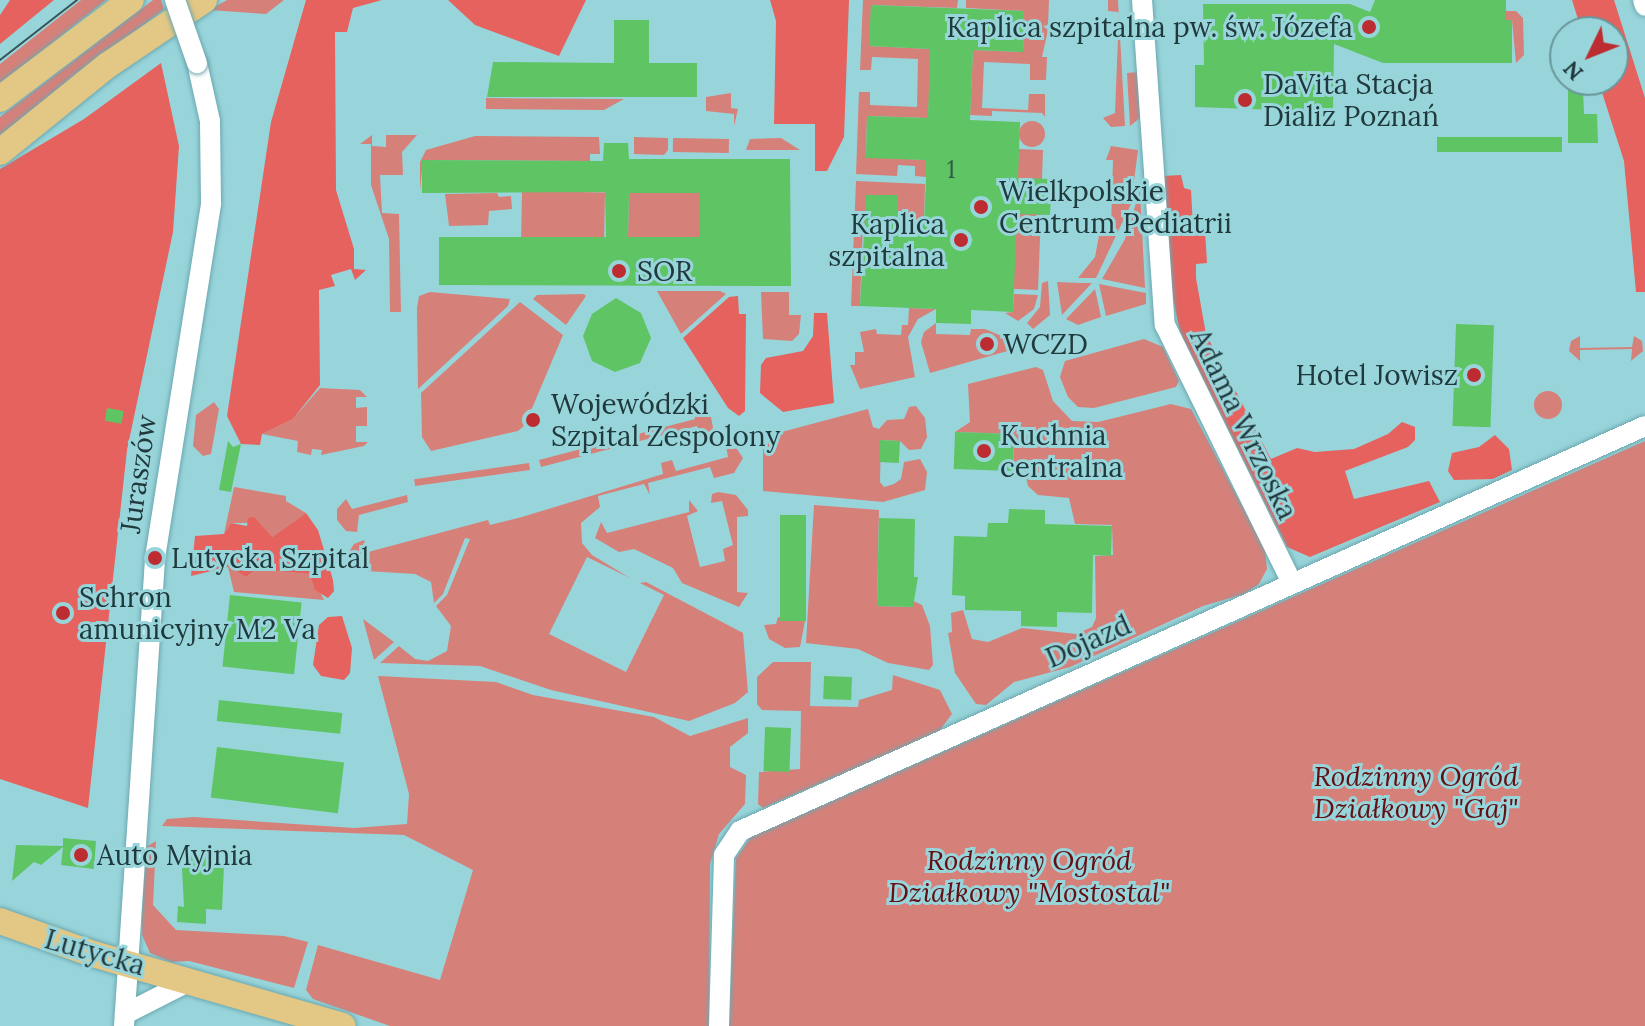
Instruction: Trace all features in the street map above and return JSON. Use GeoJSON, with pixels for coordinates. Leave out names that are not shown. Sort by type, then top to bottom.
{"type":"FeatureCollection","features":[{"type":"Feature","properties":{"kind":"main road"},"geometry":{"type":"LineString","coordinates":[[0,99],[131,0]]}},
{"type":"Feature","properties":{"kind":"main road"},"geometry":{"type":"LineString","coordinates":[[0,152],[95,75],[204,0]]}},
{"type":"Feature","properties":{"kind":"main road","name":"Lutycka"},"geometry":{"type":"LineString","coordinates":[[0,921],[129,963],[343,1026]]}},
{"type":"Feature","properties":{"kind":"street","name":"Juraszów"},"geometry":{"type":"LineString","coordinates":[[125,1020],[155,558],[211,203],[210,121],[197,63],[175,0]]}},
{"type":"Feature","properties":{"kind":"street","name":"Adama Wrzoska"},"geometry":{"type":"LineString","coordinates":[[1142,0],[1165,325],[1291,581]]}},
{"type":"Feature","properties":{"kind":"street"},"geometry":{"type":"LineString","coordinates":[[1643,0],[1645,6]]}},
{"type":"Feature","properties":{"kind":"street","name":"Dojazd"},"geometry":{"type":"LineString","coordinates":[[719,1026],[723,863],[729,842],[740,831],[1291,581],[1645,426]]}},
{"type":"Feature","properties":{"kind":"street","name":"Lutycka"},"geometry":{"type":"LineString","coordinates":[[125,1020],[190,981]]}},
{"type":"Feature","properties":{"kind":"green space"},"geometry":{"type":"Polygon","coordinates":[[[81,0],[106,0],[0,84],[0,64],[81,0]]]}},
{"type":"Feature","properties":{"kind":"green space"},"geometry":{"type":"Polygon","coordinates":[[[153,0],[161,0],[164,9],[0,135],[0,117],[153,0]]]}},
{"type":"Feature","properties":{"kind":"green space"},"geometry":{"type":"Polygon","coordinates":[[[227,0],[284,0],[266,14],[209,10],[227,0]]]}},
{"type":"Feature","properties":{"kind":"green space"},"geometry":{"type":"Polygon","coordinates":[[[863,0],[958,0],[957,8],[871,5],[870,46],[931,49],[928,118],[867,116],[866,157],[926,160],[926,177],[915,176],[915,166],[898,165],[897,176],[856,174],[859,92],[870,92],[870,105],[917,107],[918,59],[872,57],[871,70],[860,70],[863,0]]]}},
{"type":"Feature","properties":{"kind":"green space"},"geometry":{"type":"Polygon","coordinates":[[[966,0],[1049,0],[1048,25],[1043,26],[1048,30],[1042,57],[1047,57],[1046,80],[1030,80],[1030,64],[984,62],[982,108],[1028,110],[1029,94],[1045,94],[1045,117],[1042,113],[992,111],[992,116],[970,115],[973,50],[1023,52],[1024,11],[966,8],[966,0]]]}},
{"type":"Feature","properties":{"kind":"green space"},"geometry":{"type":"Polygon","coordinates":[[[1108,0],[1118,0],[1119,12],[1108,11],[1108,0]]]}},
{"type":"Feature","properties":{"kind":"green space"},"geometry":{"type":"Polygon","coordinates":[[[1516,11],[1523,18],[1524,55],[1516,63],[1512,20],[1426,20],[1427,12],[1516,11]]]}},
{"type":"Feature","properties":{"kind":"green space"},"geometry":{"type":"Polygon","coordinates":[[[1119,16],[1125,126],[1111,127],[1103,118],[1115,113],[1119,16]]]}},
{"type":"Feature","properties":{"kind":"green space"},"geometry":{"type":"Polygon","coordinates":[[[1139,72],[1141,117],[1130,126],[1127,73],[1139,72]]]}},
{"type":"Feature","properties":{"kind":"green space"},"geometry":{"type":"Polygon","coordinates":[[[731,93],[731,108],[738,109],[734,126],[734,114],[706,111],[706,97],[731,93]]]}},
{"type":"Feature","properties":{"kind":"green space"},"geometry":{"type":"Polygon","coordinates":[[[486,98],[624,99],[604,110],[486,109],[486,98]]]}},
{"type":"Feature","properties":{"kind":"green space"},"geometry":{"type":"Polygon","coordinates":[[[1032,121],[1041,125],[1045,134],[1041,143],[1032,147],[1023,143],[1019,134],[1023,125],[1032,121]]]}},
{"type":"Feature","properties":{"kind":"green space"},"geometry":{"type":"Polygon","coordinates":[[[372,135],[372,146],[386,147],[386,135],[417,135],[402,152],[403,175],[380,175],[382,213],[399,214],[401,312],[390,312],[389,239],[371,185],[371,144],[360,144],[372,135]]]}},
{"type":"Feature","properties":{"kind":"green space"},"geometry":{"type":"Polygon","coordinates":[[[475,136],[599,137],[600,154],[590,154],[590,161],[423,160],[420,191],[420,162],[426,150],[475,136]]]}},
{"type":"Feature","properties":{"kind":"green space"},"geometry":{"type":"Polygon","coordinates":[[[634,137],[668,138],[668,150],[664,155],[634,154],[634,137]]]}},
{"type":"Feature","properties":{"kind":"green space"},"geometry":{"type":"Polygon","coordinates":[[[673,138],[729,139],[729,153],[673,152],[673,138]]]}},
{"type":"Feature","properties":{"kind":"green space"},"geometry":{"type":"Polygon","coordinates":[[[781,138],[800,150],[746,150],[750,139],[781,138]]]}},
{"type":"Feature","properties":{"kind":"green space"},"geometry":{"type":"Polygon","coordinates":[[[1111,146],[1138,150],[1131,204],[1096,278],[1078,278],[1095,257],[1100,230],[1111,229],[1113,160],[1106,160],[1111,146]]]}},
{"type":"Feature","properties":{"kind":"green space"},"geometry":{"type":"Polygon","coordinates":[[[1019,149],[1043,150],[1042,179],[976,177],[1018,164],[1019,149]]]}},
{"type":"Feature","properties":{"kind":"green space"},"geometry":{"type":"Polygon","coordinates":[[[856,181],[925,184],[924,225],[863,223],[860,306],[851,306],[856,181]]]}},
{"type":"Feature","properties":{"kind":"green space"},"geometry":{"type":"Polygon","coordinates":[[[1140,190],[1145,288],[1102,279],[1125,239],[1140,190]]]}},
{"type":"Feature","properties":{"kind":"green space"},"geometry":{"type":"Polygon","coordinates":[[[522,191],[605,192],[604,238],[521,237],[522,191]]]}},
{"type":"Feature","properties":{"kind":"green space"},"geometry":{"type":"Polygon","coordinates":[[[497,193],[499,197],[511,196],[512,209],[489,211],[488,225],[449,226],[445,194],[497,193]]]}},
{"type":"Feature","properties":{"kind":"green space"},"geometry":{"type":"Polygon","coordinates":[[[629,193],[712,193],[712,201],[700,201],[700,224],[713,237],[628,237],[629,193]]]}},
{"type":"Feature","properties":{"kind":"green space"},"geometry":{"type":"Polygon","coordinates":[[[975,212],[1041,214],[1038,290],[1014,289],[975,212]]]}},
{"type":"Feature","properties":{"kind":"green space"},"geometry":{"type":"Polygon","coordinates":[[[1048,281],[1050,315],[1033,329],[1027,323],[1040,307],[1042,283],[1048,281]]]}},
{"type":"Feature","properties":{"kind":"green space"},"geometry":{"type":"Polygon","coordinates":[[[1057,282],[1081,283],[1092,283],[1062,315],[1057,282]]]}},
{"type":"Feature","properties":{"kind":"green space"},"geometry":{"type":"Polygon","coordinates":[[[1099,284],[1146,293],[1146,304],[1106,316],[1099,284]]]}},
{"type":"Feature","properties":{"kind":"green space"},"geometry":{"type":"Polygon","coordinates":[[[1095,289],[1101,317],[1078,325],[1066,319],[1095,289]]]}},
{"type":"Feature","properties":{"kind":"green space"},"geometry":{"type":"Polygon","coordinates":[[[657,291],[720,291],[726,294],[681,334],[657,291]]]}},
{"type":"Feature","properties":{"kind":"green space"},"geometry":{"type":"Polygon","coordinates":[[[430,292],[510,299],[508,306],[418,389],[417,308],[419,296],[430,292]]]}},
{"type":"Feature","properties":{"kind":"green space"},"geometry":{"type":"Polygon","coordinates":[[[761,292],[789,292],[789,315],[801,315],[799,334],[792,341],[763,339],[761,292]]]}},
{"type":"Feature","properties":{"kind":"green space"},"geometry":{"type":"Polygon","coordinates":[[[1014,294],[1038,295],[1034,309],[1018,321],[1005,313],[1013,312],[1014,294]]]}},
{"type":"Feature","properties":{"kind":"green space"},"geometry":{"type":"Polygon","coordinates":[[[537,295],[586,296],[566,325],[533,299],[537,295]]]}},
{"type":"Feature","properties":{"kind":"green space"},"geometry":{"type":"Polygon","coordinates":[[[520,302],[563,335],[525,425],[518,431],[431,451],[422,437],[421,393],[520,302]]]}},
{"type":"Feature","properties":{"kind":"green space"},"geometry":{"type":"Polygon","coordinates":[[[909,308],[936,309],[918,319],[908,337],[915,377],[860,389],[850,365],[855,365],[855,352],[864,352],[860,332],[876,329],[877,334],[901,335],[902,325],[908,325],[909,308]]]}},
{"type":"Feature","properties":{"kind":"green space"},"geometry":{"type":"Polygon","coordinates":[[[936,323],[936,334],[970,335],[971,329],[985,329],[1025,346],[930,373],[921,342],[924,332],[936,323]]]}},
{"type":"Feature","properties":{"kind":"green space"},"geometry":{"type":"Polygon","coordinates":[[[1580,336],[1580,348],[1632,347],[1634,336],[1642,341],[1643,351],[1631,361],[1632,349],[1580,350],[1580,361],[1569,351],[1571,341],[1580,336]]]}},
{"type":"Feature","properties":{"kind":"green space"},"geometry":{"type":"Polygon","coordinates":[[[1144,339],[1163,347],[1179,381],[1176,387],[1094,408],[1078,407],[1068,397],[1060,377],[1065,361],[1144,339]]]}},
{"type":"Feature","properties":{"kind":"green space"},"geometry":{"type":"Polygon","coordinates":[[[1036,367],[1043,370],[1053,401],[1072,421],[1098,422],[1171,404],[1191,409],[1265,549],[1267,569],[1259,584],[1244,594],[1203,606],[1070,667],[1014,682],[986,705],[976,704],[955,673],[948,633],[952,632],[951,613],[963,610],[972,639],[988,642],[1022,628],[1076,634],[1092,627],[1096,618],[1095,556],[1113,555],[1112,525],[1075,524],[1069,498],[1038,495],[1028,486],[1023,464],[1013,470],[1014,434],[955,432],[970,422],[968,384],[1036,367]]]}},
{"type":"Feature","properties":{"kind":"green space"},"geometry":{"type":"Polygon","coordinates":[[[320,388],[360,390],[367,397],[356,397],[356,408],[367,407],[367,426],[356,426],[356,442],[368,442],[364,446],[321,455],[322,450],[312,449],[311,455],[297,452],[298,441],[262,434],[293,419],[320,388]]]}},
{"type":"Feature","properties":{"kind":"green space"},"geometry":{"type":"Polygon","coordinates":[[[1548,391],[1558,395],[1562,405],[1558,415],[1548,419],[1538,415],[1534,405],[1538,395],[1548,391]]]}},
{"type":"Feature","properties":{"kind":"green space"},"geometry":{"type":"Polygon","coordinates":[[[214,402],[219,409],[211,454],[203,456],[193,446],[196,415],[214,402]]]}},
{"type":"Feature","properties":{"kind":"green space"},"geometry":{"type":"Polygon","coordinates":[[[916,406],[925,418],[927,437],[921,449],[909,450],[900,441],[881,440],[880,482],[884,487],[894,484],[901,479],[904,462],[920,459],[927,472],[925,490],[883,502],[763,491],[763,449],[774,434],[868,409],[873,427],[879,429],[887,420],[904,419],[909,407],[916,406]]]}},
{"type":"Feature","properties":{"kind":"green space"},"geometry":{"type":"Polygon","coordinates":[[[693,408],[711,417],[713,428],[708,435],[701,437],[697,426],[541,467],[539,460],[695,419],[693,408]]]}},
{"type":"Feature","properties":{"kind":"green space","name":"Rodzinny Ogród Działkowy \"Gaj\""},"geometry":{"type":"Polygon","coordinates":[[[1645,441],[1645,1026],[729,1026],[736,858],[751,837],[1645,441]]]}},
{"type":"Feature","properties":{"kind":"green space"},"geometry":{"type":"Polygon","coordinates":[[[726,446],[737,449],[743,458],[734,473],[714,478],[710,467],[648,483],[650,495],[644,484],[598,496],[600,507],[581,523],[582,543],[592,555],[630,578],[587,557],[549,634],[626,672],[664,595],[640,583],[646,582],[743,633],[748,692],[735,703],[689,721],[551,690],[480,666],[380,663],[399,646],[415,659],[428,661],[447,651],[451,626],[436,606],[447,595],[470,539],[465,538],[443,594],[434,603],[431,582],[415,574],[350,570],[347,555],[354,544],[364,540],[368,552],[488,520],[490,525],[522,517],[663,474],[661,463],[672,460],[676,471],[728,457],[726,446]]]}},
{"type":"Feature","properties":{"kind":"green space"},"geometry":{"type":"Polygon","coordinates":[[[529,463],[530,470],[415,486],[414,479],[529,463]]]}},
{"type":"Feature","properties":{"kind":"green space"},"geometry":{"type":"Polygon","coordinates":[[[234,487],[286,496],[286,501],[306,513],[272,537],[249,523],[231,523],[224,534],[234,487]]]}},
{"type":"Feature","properties":{"kind":"green space"},"geometry":{"type":"Polygon","coordinates":[[[712,494],[736,495],[748,510],[748,516],[737,517],[737,592],[748,593],[739,607],[682,583],[673,568],[634,549],[619,552],[595,538],[601,522],[607,533],[689,512],[689,500],[698,511],[687,516],[700,567],[725,561],[723,549],[733,545],[722,501],[711,503],[712,494]]]}},
{"type":"Feature","properties":{"kind":"green space"},"geometry":{"type":"Polygon","coordinates":[[[407,495],[408,502],[359,515],[357,532],[346,531],[337,520],[337,509],[346,499],[352,509],[407,495]]]}},
{"type":"Feature","properties":{"kind":"green space"},"geometry":{"type":"Polygon","coordinates":[[[814,505],[879,510],[877,606],[913,607],[913,601],[922,605],[930,626],[933,665],[929,670],[888,663],[858,649],[806,643],[814,505]]]}},
{"type":"Feature","properties":{"kind":"green space"},"geometry":{"type":"Polygon","coordinates":[[[271,560],[276,571],[311,574],[324,600],[234,592],[228,567],[246,577],[271,560]]]}},
{"type":"Feature","properties":{"kind":"green space"},"geometry":{"type":"Polygon","coordinates":[[[778,617],[805,621],[800,647],[785,648],[769,639],[764,625],[776,624],[778,617]]]}},
{"type":"Feature","properties":{"kind":"green space"},"geometry":{"type":"Polygon","coordinates":[[[363,619],[394,642],[374,660],[363,619]]]}},
{"type":"Feature","properties":{"kind":"green space"},"geometry":{"type":"Polygon","coordinates":[[[773,662],[811,662],[810,706],[858,707],[859,700],[892,690],[893,675],[940,690],[952,714],[940,730],[918,741],[763,808],[758,804],[759,772],[800,769],[801,711],[762,710],[757,704],[757,677],[773,662]]]}},
{"type":"Feature","properties":{"kind":"green space"},"geometry":{"type":"Polygon","coordinates":[[[378,676],[496,682],[533,695],[654,717],[690,736],[748,718],[748,733],[730,747],[730,767],[746,775],[745,804],[719,834],[710,864],[709,1026],[390,1026],[313,999],[306,990],[318,945],[440,980],[473,870],[404,835],[162,826],[167,819],[194,817],[354,828],[407,824],[409,794],[378,676]]]}},
{"type":"Feature","properties":{"kind":"green space"},"geometry":{"type":"Polygon","coordinates":[[[156,841],[153,905],[176,930],[284,936],[308,942],[294,988],[189,961],[171,962],[150,953],[142,935],[142,918],[146,847],[156,841]]]}},
{"type":"Feature","properties":{"kind":"shaded area"},"geometry":{"type":"Polygon","coordinates":[[[10,0],[54,0],[0,44],[0,15],[10,0]]]}},
{"type":"Feature","properties":{"kind":"shaded area"},"geometry":{"type":"Polygon","coordinates":[[[306,0],[382,0],[353,8],[347,32],[335,32],[336,190],[354,249],[354,269],[366,270],[355,280],[351,269],[331,275],[335,286],[319,290],[320,385],[293,419],[262,434],[260,445],[241,444],[227,416],[271,122],[306,0]]]}},
{"type":"Feature","properties":{"kind":"shaded area"},"geometry":{"type":"Polygon","coordinates":[[[448,0],[586,0],[559,56],[475,25],[448,0]]]}},
{"type":"Feature","properties":{"kind":"shaded area"},"geometry":{"type":"Polygon","coordinates":[[[770,0],[849,0],[844,137],[827,171],[815,171],[815,124],[774,124],[776,21],[770,0]]]}},
{"type":"Feature","properties":{"kind":"shaded area"},"geometry":{"type":"Polygon","coordinates":[[[1572,0],[1614,0],[1619,16],[1577,16],[1572,0]]]}},
{"type":"Feature","properties":{"kind":"shaded area"},"geometry":{"type":"Polygon","coordinates":[[[1629,47],[1645,98],[1645,292],[1636,292],[1624,161],[1603,96],[1629,96],[1629,47]]]}},
{"type":"Feature","properties":{"kind":"shaded area"},"geometry":{"type":"Polygon","coordinates":[[[161,63],[179,146],[173,232],[127,450],[88,808],[0,779],[0,169],[84,119],[161,63]]]}},
{"type":"Feature","properties":{"kind":"shaded area"},"geometry":{"type":"Polygon","coordinates":[[[1181,175],[1184,188],[1191,190],[1193,227],[1205,231],[1207,263],[1196,264],[1196,278],[1206,334],[1271,459],[1297,448],[1315,452],[1354,449],[1388,434],[1402,422],[1415,427],[1415,440],[1408,447],[1345,471],[1354,499],[1429,481],[1440,502],[1310,557],[1287,547],[1180,332],[1171,289],[1163,176],[1181,175]]]}},
{"type":"Feature","properties":{"kind":"shaded area"},"geometry":{"type":"Polygon","coordinates":[[[738,296],[739,314],[746,314],[745,411],[739,416],[728,408],[683,338],[729,297],[738,296]]]}},
{"type":"Feature","properties":{"kind":"shaded area"},"geometry":{"type":"Polygon","coordinates":[[[814,313],[827,313],[834,403],[783,412],[760,393],[761,365],[766,358],[803,351],[813,336],[814,313]]]}},
{"type":"Feature","properties":{"kind":"shaded area"},"geometry":{"type":"Polygon","coordinates":[[[1495,435],[1509,449],[1512,470],[1493,479],[1454,480],[1448,471],[1452,453],[1479,447],[1495,435]]]}},
{"type":"Feature","properties":{"kind":"shaded area"},"geometry":{"type":"Polygon","coordinates":[[[306,513],[318,530],[333,580],[334,591],[328,598],[315,590],[310,574],[276,571],[270,560],[246,577],[228,567],[191,576],[195,536],[224,534],[231,523],[247,526],[248,518],[254,517],[272,537],[306,513]]]}},
{"type":"Feature","properties":{"kind":"shaded area"},"geometry":{"type":"Polygon","coordinates":[[[342,616],[352,648],[350,673],[344,680],[321,676],[313,665],[319,625],[328,617],[342,616]]]}},
{"type":"Feature","properties":{"kind":"building"},"geometry":{"type":"Polygon","coordinates":[[[1375,0],[1506,0],[1506,20],[1512,20],[1512,63],[1383,63],[1334,44],[1333,112],[1195,107],[1195,65],[1204,65],[1203,4],[1350,4],[1370,12],[1375,0]]]}},
{"type":"Feature","properties":{"kind":"building"},"geometry":{"type":"Polygon","coordinates":[[[871,5],[1024,11],[1023,52],[973,50],[970,120],[1020,122],[1018,178],[1052,179],[1050,215],[1017,214],[1013,312],[971,310],[971,324],[936,323],[936,309],[860,306],[866,195],[898,195],[897,224],[924,225],[926,177],[926,160],[866,158],[867,116],[928,118],[930,49],[869,46],[871,5]]]}},
{"type":"Feature","properties":{"kind":"building"},"geometry":{"type":"Polygon","coordinates":[[[614,20],[649,20],[649,63],[697,63],[697,97],[487,97],[493,62],[614,63],[614,20]]]}},
{"type":"Feature","properties":{"kind":"building"},"geometry":{"type":"Polygon","coordinates":[[[1568,96],[1583,96],[1584,114],[1597,114],[1598,143],[1568,143],[1568,96]]]}},
{"type":"Feature","properties":{"kind":"building"},"geometry":{"type":"Polygon","coordinates":[[[1437,137],[1562,137],[1562,152],[1437,152],[1437,137]]]}},
{"type":"Feature","properties":{"kind":"building"},"geometry":{"type":"Polygon","coordinates":[[[604,143],[628,143],[629,159],[790,159],[791,286],[439,285],[439,237],[606,237],[605,192],[422,193],[422,160],[603,161],[604,143]],[[629,193],[628,237],[700,237],[700,193],[629,193]]]}},
{"type":"Feature","properties":{"kind":"building"},"geometry":{"type":"Polygon","coordinates":[[[616,298],[641,313],[651,338],[640,363],[615,372],[592,361],[583,336],[592,314],[616,298]]]}},
{"type":"Feature","properties":{"kind":"building","name":"Hotel Jowisz"},"geometry":{"type":"Polygon","coordinates":[[[1456,324],[1494,325],[1490,427],[1452,426],[1456,324]]]}},
{"type":"Feature","properties":{"kind":"building"},"geometry":{"type":"Polygon","coordinates":[[[107,408],[124,411],[121,424],[105,421],[107,408]]]}},
{"type":"Feature","properties":{"kind":"building","name":"Kuchnia centralna"},"geometry":{"type":"Polygon","coordinates":[[[955,432],[1014,434],[1013,471],[954,469],[955,432]]]}},
{"type":"Feature","properties":{"kind":"building"},"geometry":{"type":"Polygon","coordinates":[[[880,440],[900,441],[899,463],[879,462],[880,440]]]}},
{"type":"Feature","properties":{"kind":"building"},"geometry":{"type":"Polygon","coordinates":[[[228,441],[233,447],[241,444],[231,492],[219,490],[228,441]]]}},
{"type":"Feature","properties":{"kind":"building"},"geometry":{"type":"Polygon","coordinates":[[[1009,509],[1045,510],[1045,524],[1112,526],[1111,556],[1093,555],[1092,613],[1057,612],[1057,627],[1021,626],[1021,611],[965,610],[965,596],[952,595],[954,536],[987,537],[988,523],[1008,523],[1009,509]]]}},
{"type":"Feature","properties":{"kind":"building"},"geometry":{"type":"Polygon","coordinates":[[[780,515],[806,515],[806,621],[780,621],[780,515]]]}},
{"type":"Feature","properties":{"kind":"building"},"geometry":{"type":"Polygon","coordinates":[[[879,518],[915,519],[914,577],[918,577],[913,607],[877,606],[879,518]]]}},
{"type":"Feature","properties":{"kind":"building"},"geometry":{"type":"Polygon","coordinates":[[[230,595],[302,603],[294,674],[222,667],[230,595]]]}},
{"type":"Feature","properties":{"kind":"building"},"geometry":{"type":"Polygon","coordinates":[[[824,676],[852,677],[851,700],[823,699],[824,676]]]}},
{"type":"Feature","properties":{"kind":"building"},"geometry":{"type":"Polygon","coordinates":[[[219,700],[342,713],[340,734],[217,721],[219,700]]]}},
{"type":"Feature","properties":{"kind":"building"},"geometry":{"type":"Polygon","coordinates":[[[765,727],[791,728],[789,772],[763,771],[765,727]]]}},
{"type":"Feature","properties":{"kind":"building"},"geometry":{"type":"Polygon","coordinates":[[[217,747],[344,763],[338,813],[211,798],[217,747]]]}},
{"type":"Feature","properties":{"kind":"building"},"geometry":{"type":"Polygon","coordinates":[[[63,838],[96,841],[94,869],[61,865],[63,847],[41,865],[34,862],[12,881],[16,845],[63,846],[63,838]]]}},
{"type":"Feature","properties":{"kind":"building"},"geometry":{"type":"Polygon","coordinates":[[[181,849],[210,851],[209,865],[224,866],[222,910],[206,909],[206,924],[177,922],[178,906],[184,907],[181,849]]]}},
{"type":"Feature","properties":{"kind":"tram line"},"geometry":{"type":"LineString","coordinates":[[0,60],[77,0]]}},
{"type":"Feature","properties":{"kind":"place","name":"Kaplica szpitalna pw. św. Józefa"},"geometry":{"type":"Point","coordinates":[1369,27]}},
{"type":"Feature","properties":{"kind":"place","name":"DaVita Stacja Dializ Poznań"},"geometry":{"type":"Point","coordinates":[1245,100]}},
{"type":"Feature","properties":{"kind":"place","name":"Wielkpolskie Centrum Pediatrii"},"geometry":{"type":"Point","coordinates":[981,207]}},
{"type":"Feature","properties":{"kind":"place","name":"Kaplica szpitalna"},"geometry":{"type":"Point","coordinates":[961,240]}},
{"type":"Feature","properties":{"kind":"place","name":"SOR"},"geometry":{"type":"Point","coordinates":[619,271]}},
{"type":"Feature","properties":{"kind":"place","name":"WCZD"},"geometry":{"type":"Point","coordinates":[987,344]}},
{"type":"Feature","properties":{"kind":"place","name":"Hotel Jowisz"},"geometry":{"type":"Point","coordinates":[1474,375]}},
{"type":"Feature","properties":{"kind":"place","name":"Wojewódzki Szpital Zespolony"},"geometry":{"type":"Point","coordinates":[533,420]}},
{"type":"Feature","properties":{"kind":"place","name":"Kuchnia centralna"},"geometry":{"type":"Point","coordinates":[984,451]}},
{"type":"Feature","properties":{"kind":"place","name":"Lutycka Szpital"},"geometry":{"type":"Point","coordinates":[155,558]}},
{"type":"Feature","properties":{"kind":"place","name":"Schron amunicyjny M2 Va"},"geometry":{"type":"Point","coordinates":[63,613]}},
{"type":"Feature","properties":{"kind":"place","name":"Auto Myjnia"},"geometry":{"type":"Point","coordinates":[81,855]}},
{"type":"Feature","properties":{"kind":"park label","name":"Rodzinny Ogród Działkowy \"Mostostal\""},"geometry":{"type":"Point","coordinates":[1029,876]}}]}
